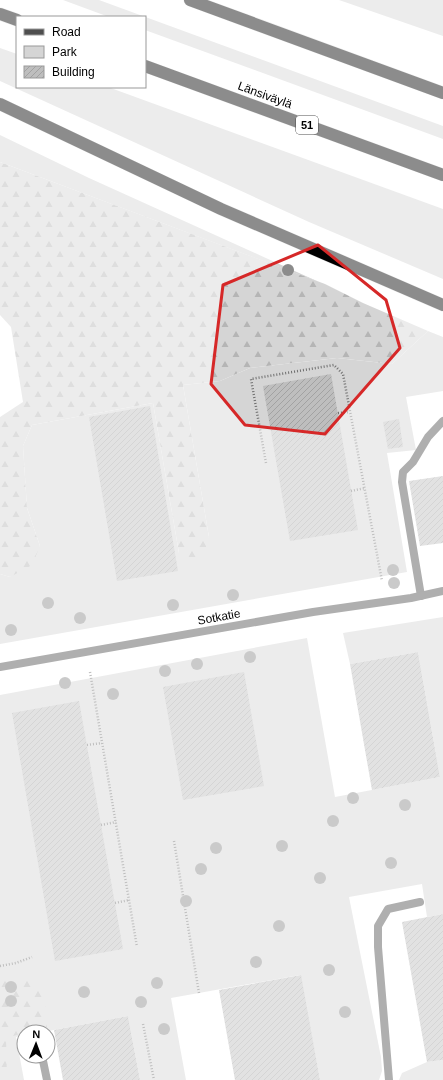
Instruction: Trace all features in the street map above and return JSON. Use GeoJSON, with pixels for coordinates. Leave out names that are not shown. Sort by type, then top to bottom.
{"type":"FeatureCollection","features":[{"type":"Feature","properties":{"kind":"highway"},"geometry":{"type":"LineString","coordinates":[[190,0],[443,93]]}},
{"type":"Feature","properties":{"kind":"highway"},"geometry":{"type":"LineString","coordinates":[[0,14],[16,20]]}},
{"type":"Feature","properties":{"kind":"highway","name":"Länsiväylä"},"geometry":{"type":"LineString","coordinates":[[146,66],[443,175]]}},
{"type":"Feature","properties":{"kind":"highway"},"geometry":{"type":"LineString","coordinates":[[0,104],[221,209],[443,305]]}},
{"type":"Feature","properties":{"kind":"street"},"geometry":{"type":"LineString","coordinates":[[421,596],[402,482],[403,472],[413,462],[428,437],[443,421]]}},
{"type":"Feature","properties":{"kind":"street","name":"Sotkatie"},"geometry":{"type":"LineString","coordinates":[[0,667],[313,612],[443,592]]}},
{"type":"Feature","properties":{"kind":"street"},"geometry":{"type":"LineString","coordinates":[[389,1080],[378,947],[378,926],[388,909],[420,902]]}},
{"type":"Feature","properties":{"kind":"street"},"geometry":{"type":"LineString","coordinates":[[44,1064],[47,1080]]}},
{"type":"Feature","properties":{"kind":"path"},"geometry":{"type":"LineString","coordinates":[[266,463],[251,379],[334,365],[343,374],[386,601]]}},
{"type":"Feature","properties":{"kind":"path"},"geometry":{"type":"LineString","coordinates":[[338,413],[350,412]]}},
{"type":"Feature","properties":{"kind":"path"},"geometry":{"type":"LineString","coordinates":[[351,491],[365,488]]}},
{"type":"Feature","properties":{"kind":"path"},"geometry":{"type":"LineString","coordinates":[[87,652],[137,947]]}},
{"type":"Feature","properties":{"kind":"path"},"geometry":{"type":"LineString","coordinates":[[87,745],[102,743]]}},
{"type":"Feature","properties":{"kind":"path"},"geometry":{"type":"LineString","coordinates":[[101,825],[116,822]]}},
{"type":"Feature","properties":{"kind":"path"},"geometry":{"type":"LineString","coordinates":[[174,841],[200,993]]}},
{"type":"Feature","properties":{"kind":"path"},"geometry":{"type":"LineString","coordinates":[[115,903],[129,900]]}},
{"type":"Feature","properties":{"kind":"path"},"geometry":{"type":"LineString","coordinates":[[0,966],[16,963],[32,957]]}},
{"type":"Feature","properties":{"kind":"path"},"geometry":{"type":"LineString","coordinates":[[143,1024],[154,1080]]}},
{"type":"Feature","properties":{"kind":"highlighted area"},"geometry":{"type":"Polygon","coordinates":[[[318,245],[386,300],[400,348],[325,434],[245,425],[211,384],[223,285],[318,245]]]}},
{"type":"Feature","properties":{"kind":"green space"},"geometry":{"type":"Polygon","coordinates":[[[63,0],[99,0],[143,16],[106,16],[63,0]]]}},
{"type":"Feature","properties":{"kind":"green space"},"geometry":{"type":"Polygon","coordinates":[[[339,0],[443,0],[443,36],[339,0]]]}},
{"type":"Feature","properties":{"kind":"green space"},"geometry":{"type":"Polygon","coordinates":[[[146,17],[443,126],[443,139],[146,30],[146,17]]]}},
{"type":"Feature","properties":{"kind":"green space"},"geometry":{"type":"Polygon","coordinates":[[[0,48],[16,54],[16,88],[111,88],[443,209],[443,279],[309,222],[0,81],[0,48]]]}},
{"type":"Feature","properties":{"kind":"green space"},"geometry":{"type":"Polygon","coordinates":[[[0,135],[89,178],[319,282],[0,162],[0,135]]]}},
{"type":"Feature","properties":{"kind":"green space"},"geometry":{"type":"Polygon","coordinates":[[[0,162],[325,284],[363,303],[428,331],[392,364],[337,358],[250,368],[220,381],[183,385],[209,537],[201,562],[179,553],[153,403],[32,425],[23,446],[27,508],[40,546],[32,565],[10,577],[0,574],[0,417],[23,402],[11,327],[0,315],[0,162]]]}},
{"type":"Feature","properties":{"kind":"green space"},"geometry":{"type":"Polygon","coordinates":[[[428,331],[443,337],[443,391],[406,397],[416,450],[387,453],[407,572],[0,644],[0,574],[10,577],[40,546],[27,508],[23,446],[32,425],[153,403],[179,553],[209,537],[183,385],[220,381],[250,368],[337,358],[392,364],[428,331]]]}},
{"type":"Feature","properties":{"kind":"green space"},"geometry":{"type":"Polygon","coordinates":[[[443,617],[443,914],[427,917],[422,884],[349,897],[381,1057],[382,1071],[379,1080],[320,1080],[300,975],[171,998],[186,1080],[140,1080],[128,1016],[56,1030],[56,1024],[16,1024],[16,1064],[21,1064],[24,1080],[0,1080],[0,695],[307,638],[335,797],[440,777],[418,652],[350,664],[343,633],[443,617]]]}},
{"type":"Feature","properties":{"kind":"green space"},"geometry":{"type":"Polygon","coordinates":[[[44,978],[47,1024],[16,1024],[16,1035],[6,1038],[7,1080],[0,1080],[0,980],[44,978]]]}},
{"type":"Feature","properties":{"kind":"green space"},"geometry":{"type":"Polygon","coordinates":[[[443,1060],[443,1080],[399,1080],[402,1073],[427,1062],[443,1060]]]}},
{"type":"Feature","properties":{"kind":"building"},"geometry":{"type":"Polygon","coordinates":[[[331,374],[358,530],[290,541],[263,386],[331,374]]]}},
{"type":"Feature","properties":{"kind":"building"},"geometry":{"type":"Polygon","coordinates":[[[150,406],[178,571],[117,581],[89,417],[150,406]]]}},
{"type":"Feature","properties":{"kind":"building"},"geometry":{"type":"Polygon","coordinates":[[[399,419],[403,447],[388,449],[383,422],[399,419]]]}},
{"type":"Feature","properties":{"kind":"building"},"geometry":{"type":"Polygon","coordinates":[[[443,476],[443,543],[420,546],[409,481],[443,476]]]}},
{"type":"Feature","properties":{"kind":"building"},"geometry":{"type":"Polygon","coordinates":[[[418,652],[440,777],[372,790],[350,664],[418,652]]]}},
{"type":"Feature","properties":{"kind":"building"},"geometry":{"type":"Polygon","coordinates":[[[244,672],[264,786],[183,800],[163,687],[244,672]]]}},
{"type":"Feature","properties":{"kind":"building"},"geometry":{"type":"Polygon","coordinates":[[[79,701],[123,949],[55,961],[12,713],[79,701]]]}},
{"type":"Feature","properties":{"kind":"building"},"geometry":{"type":"Polygon","coordinates":[[[443,914],[443,1060],[427,1062],[402,922],[443,914]]]}},
{"type":"Feature","properties":{"kind":"building"},"geometry":{"type":"Polygon","coordinates":[[[301,975],[320,1080],[235,1080],[219,990],[301,975]]]}},
{"type":"Feature","properties":{"kind":"building"},"geometry":{"type":"Polygon","coordinates":[[[128,1016],[140,1080],[63,1080],[56,1041],[56,1030],[128,1016]]]}}]}
